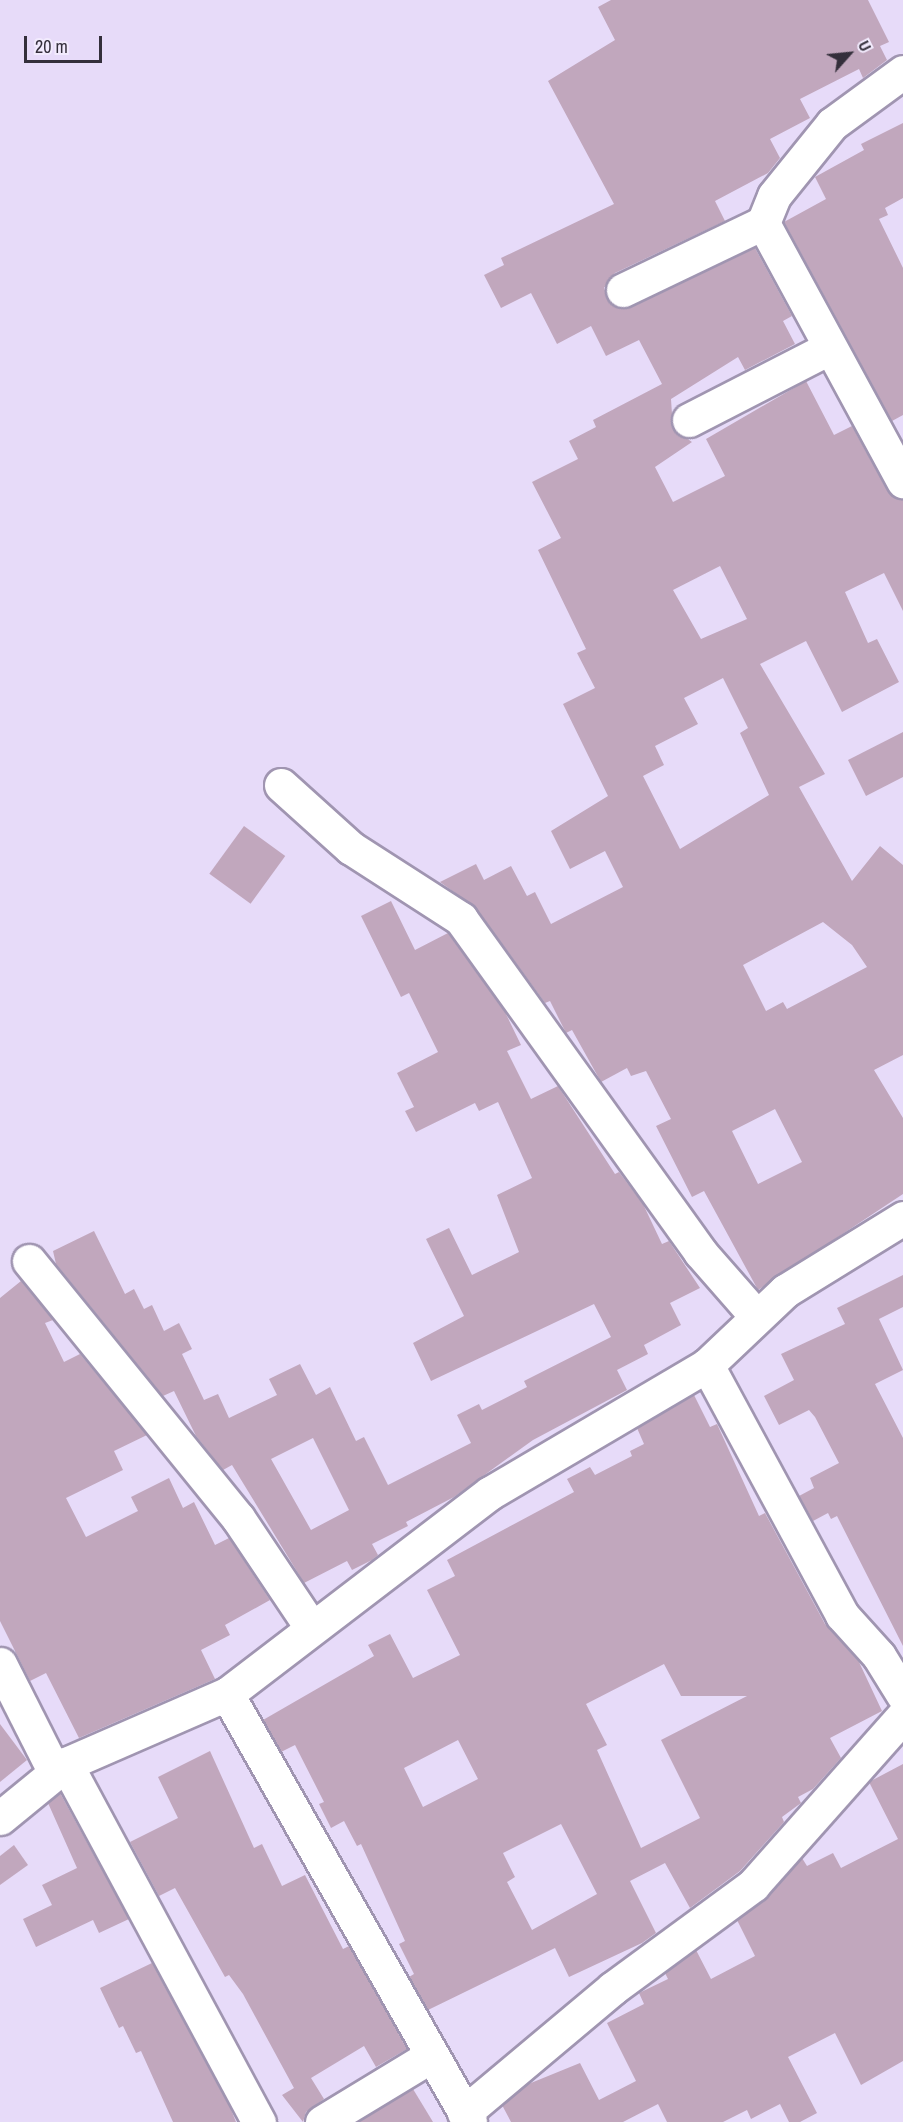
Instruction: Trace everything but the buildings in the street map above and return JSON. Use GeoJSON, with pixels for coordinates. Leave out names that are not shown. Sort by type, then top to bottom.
{"type":"FeatureCollection","features":[{"type":"Feature","properties":{"kind":"street"},"geometry":{"type":"LineString","coordinates":[[623,290],[763,223],[774,196],[832,124],[903,72]]}},
{"type":"Feature","properties":{"kind":"street"},"geometry":{"type":"LineString","coordinates":[[763,223],[827,349],[903,480]]}},
{"type":"Feature","properties":{"kind":"street"},"geometry":{"type":"LineString","coordinates":[[689,420],[827,349]]}},
{"type":"Feature","properties":{"kind":"street"},"geometry":{"type":"LineString","coordinates":[[281,785],[351,848],[461,919],[587,1098],[749,1310]]}},
{"type":"Feature","properties":{"kind":"street"},"geometry":{"type":"LineString","coordinates":[[0,1818],[74,1760],[227,1694],[311,1627],[490,1493],[707,1365],[749,1310],[834,1257],[903,1218]]}},
{"type":"Feature","properties":{"kind":"street"},"geometry":{"type":"LineString","coordinates":[[29,1261],[238,1518],[311,1627]]}},
{"type":"Feature","properties":{"kind":"street"},"geometry":{"type":"LineString","coordinates":[[707,1365],[842,1615],[879,1656],[903,1695]]}},
{"type":"Feature","properties":{"kind":"street"},"geometry":{"type":"LineString","coordinates":[[0,1664],[74,1760],[259,2122]]}},
{"type":"Feature","properties":{"kind":"street"},"geometry":{"type":"LineString","coordinates":[[227,1694],[459,2105],[753,1885],[903,1716]]}},
{"type":"Feature","properties":{"kind":"street"},"geometry":{"type":"LineString","coordinates":[[322,2122],[431,2056]]}}]}
